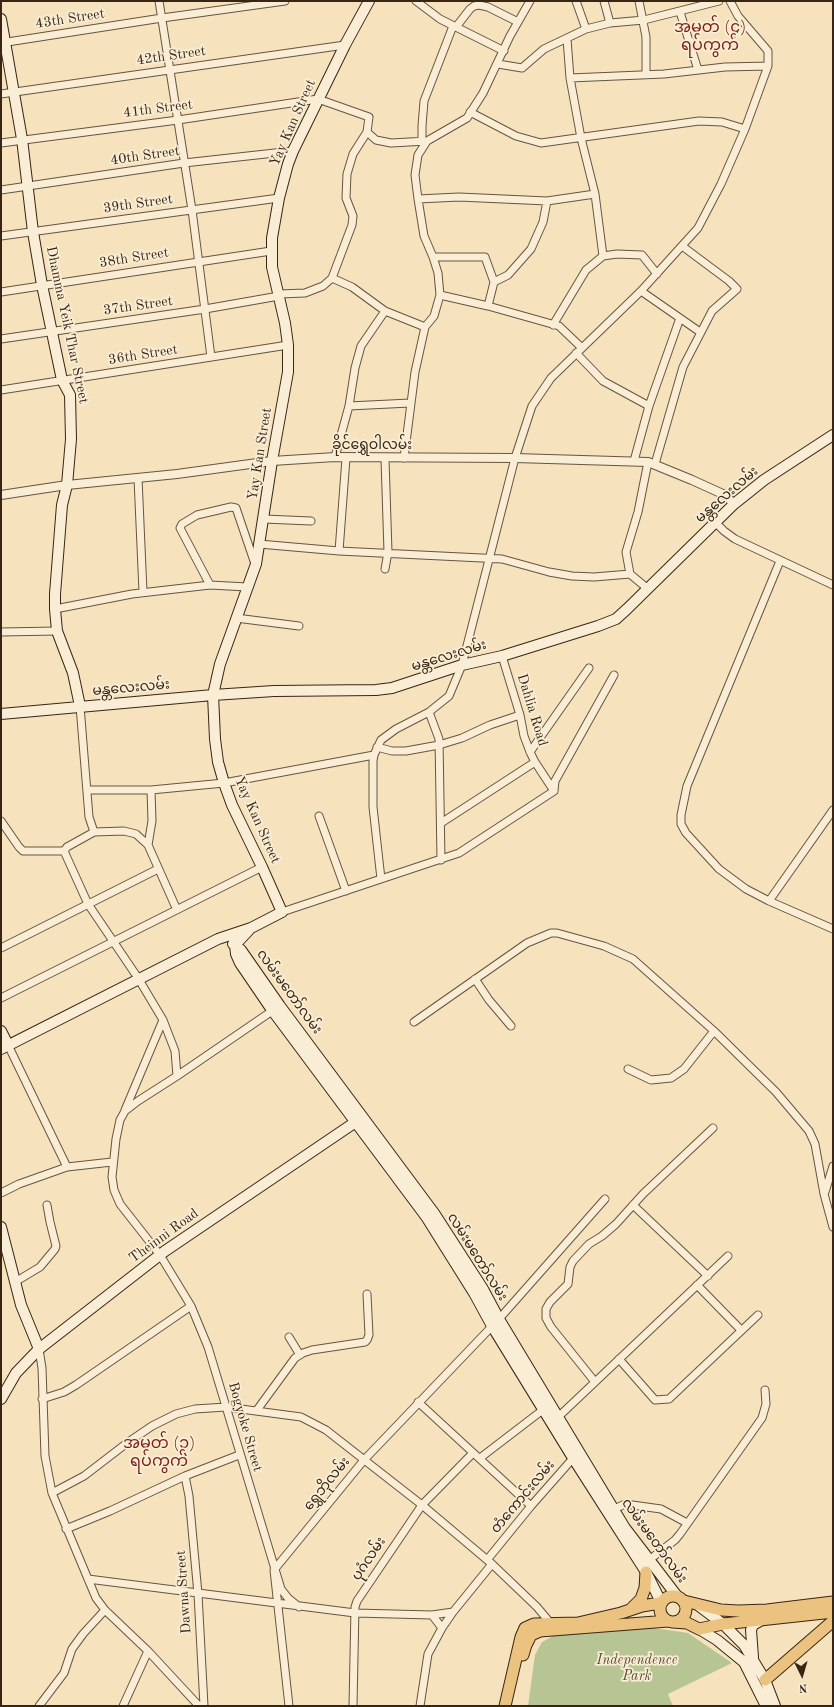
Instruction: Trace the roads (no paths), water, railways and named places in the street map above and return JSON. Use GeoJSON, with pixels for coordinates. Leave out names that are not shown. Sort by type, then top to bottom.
{"type":"FeatureCollection","features":[{"type":"Feature","properties":{"kind":"main road","name":"Yay Kan Street"},"geometry":{"type":"LineString","coordinates":[[282,912],[232,805],[224,783],[218,762],[215,739],[213,695],[220,664],[256,564],[272,460],[288,372],[288,345],[285,323],[272,267],[271,251],[279,198],[293,151],[345,45],[369,1]]}},
{"type":"Feature","properties":{"kind":"main road","name":"Dhamma Yeik Thar Street"},"geometry":{"type":"LineString","coordinates":[[1,19],[3,43],[22,139],[33,232],[42,285],[62,380],[70,394],[71,414],[67,485],[62,505],[55,610],[57,631],[73,673],[80,706]]}},
{"type":"Feature","properties":{"kind":"main road","name":"မန္တလေးလမ်း"},"geometry":{"type":"LineString","coordinates":[[1,714],[213,695],[376,690],[406,684],[462,665],[502,656],[598,626],[616,619],[734,504],[764,480],[833,435]]}},
{"type":"Feature","properties":{"kind":"main road"},"geometry":{"type":"LineString","coordinates":[[1,1031],[4,1047],[138,978],[218,939],[251,928],[282,912]]}},
{"type":"Feature","properties":{"kind":"main road","name":"လမ်းမတော်လမ်း"},"geometry":{"type":"LineString","coordinates":[[251,928],[235,945],[236,954],[240,963],[276,1008],[411,1190],[427,1218],[462,1265],[544,1409],[555,1420]]}},
{"type":"Feature","properties":{"kind":"main road"},"geometry":{"type":"LineString","coordinates":[[218,939],[235,945]]}},
{"type":"Feature","properties":{"kind":"main road","name":"Theinni Road"},"geometry":{"type":"LineString","coordinates":[[1,1399],[16,1373],[39,1349],[160,1255],[249,1193],[359,1120]]}},
{"type":"Feature","properties":{"kind":"main road"},"geometry":{"type":"LineString","coordinates":[[1,1227],[21,1305],[39,1349]]}},
{"type":"Feature","properties":{"kind":"main road","name":"လမ်းမတော်လမ်း"},"geometry":{"type":"LineString","coordinates":[[495,1323],[646,1572],[661,1602]]}},
{"type":"Feature","properties":{"kind":"main road","name":"လမ်းမတော်လမ်း"},"geometry":{"type":"LineString","coordinates":[[576,1455],[614,1509],[625,1528],[680,1599]]}},
{"type":"Feature","properties":{"kind":"main road"},"geometry":{"type":"LineString","coordinates":[[631,1610],[641,1599],[645,1588],[646,1572]]}},
{"type":"Feature","properties":{"kind":"main road"},"geometry":{"type":"LineString","coordinates":[[512,1706],[526,1645],[531,1635],[540,1631],[661,1602],[668,1596],[699,1606],[738,1611],[767,1610],[833,1602]]}},
{"type":"Feature","properties":{"kind":"main road"},"geometry":{"type":"LineString","coordinates":[[670,1622],[679,1620],[685,1614],[686,1609],[680,1599]]}},
{"type":"Feature","properties":{"kind":"main road"},"geometry":{"type":"LineString","coordinates":[[661,1602],[661,1615],[670,1622]]}},
{"type":"Feature","properties":{"kind":"main road"},"geometry":{"type":"LineString","coordinates":[[699,1606],[723,1624],[744,1645],[765,1680],[776,1706]]}},
{"type":"Feature","properties":{"kind":"main road"},"geometry":{"type":"LineString","coordinates":[[698,1629],[723,1624],[833,1612]]}},
{"type":"Feature","properties":{"kind":"main road"},"geometry":{"type":"LineString","coordinates":[[753,1659],[751,1630],[753,1625],[760,1621]]}},
{"type":"Feature","properties":{"kind":"main road"},"geometry":{"type":"LineString","coordinates":[[505,1706],[521,1637],[525,1628],[534,1624],[553,1627],[670,1622],[687,1623],[717,1640],[744,1662],[766,1706]]}},
{"type":"Feature","properties":{"kind":"main road"},"geometry":{"type":"LineString","coordinates":[[765,1680],[833,1622]]}},
{"type":"Feature","properties":{"kind":"street"},"geometry":{"type":"LineString","coordinates":[[159,1],[192,210],[211,357]]}},
{"type":"Feature","properties":{"kind":"street","name":"43th Street"},"geometry":{"type":"LineString","coordinates":[[3,43],[162,18],[286,1]]}},
{"type":"Feature","properties":{"kind":"street"},"geometry":{"type":"LineString","coordinates":[[416,1],[440,19],[454,27],[504,51]]}},
{"type":"Feature","properties":{"kind":"street"},"geometry":{"type":"LineString","coordinates":[[367,132],[376,140],[392,143],[425,141],[466,118],[498,64],[530,1]]}},
{"type":"Feature","properties":{"kind":"street"},"geometry":{"type":"LineString","coordinates":[[576,1],[586,29]]}},
{"type":"Feature","properties":{"kind":"street"},"geometry":{"type":"LineString","coordinates":[[604,1],[610,23]]}},
{"type":"Feature","properties":{"kind":"street"},"geometry":{"type":"LineString","coordinates":[[639,1],[644,20],[646,37],[646,74]]}},
{"type":"Feature","properties":{"kind":"street"},"geometry":{"type":"LineString","coordinates":[[498,64],[522,68],[544,49],[586,29],[610,23],[644,20],[720,1]]}},
{"type":"Feature","properties":{"kind":"street"},"geometry":{"type":"LineString","coordinates":[[381,879],[373,807],[374,755],[381,740],[396,728],[429,712],[449,696],[462,665],[515,458],[532,406],[551,378],[641,291],[698,228],[721,184],[745,129],[768,66],[768,51],[738,16],[730,1]]}},
{"type":"Feature","properties":{"kind":"street"},"geometry":{"type":"LineString","coordinates":[[404,458],[415,372],[426,327],[434,316],[440,295],[438,273],[424,236],[414,175],[418,155],[425,141],[422,126],[424,101],[454,27],[470,9],[479,5],[488,7],[518,22]]}},
{"type":"Feature","properties":{"kind":"street"},"geometry":{"type":"LineString","coordinates":[[680,12],[698,70]]}},
{"type":"Feature","properties":{"kind":"street"},"geometry":{"type":"LineString","coordinates":[[567,39],[570,78],[581,138],[595,194],[603,256]]}},
{"type":"Feature","properties":{"kind":"street","name":"42th Street"},"geometry":{"type":"LineString","coordinates":[[1,94],[345,45]]}},
{"type":"Feature","properties":{"kind":"street"},"geometry":{"type":"LineString","coordinates":[[570,78],[646,74],[725,67],[768,66]]}},
{"type":"Feature","properties":{"kind":"street"},"geometry":{"type":"LineString","coordinates":[[318,99],[369,117],[367,132],[354,154],[347,174],[346,198],[353,216],[352,225],[332,278],[352,287],[385,311],[426,327]]}},
{"type":"Feature","properties":{"kind":"street","name":"41th Street"},"geometry":{"type":"LineString","coordinates":[[1,143],[22,139],[178,120],[318,99]]}},
{"type":"Feature","properties":{"kind":"street"},"geometry":{"type":"LineString","coordinates":[[470,112],[516,136],[541,143],[700,121],[722,122],[745,129]]}},
{"type":"Feature","properties":{"kind":"street","name":"40th Street"},"geometry":{"type":"LineString","coordinates":[[1,190],[184,163],[293,151]]}},
{"type":"Feature","properties":{"kind":"street"},"geometry":{"type":"LineString","coordinates":[[418,199],[458,197],[548,201],[595,194]]}},
{"type":"Feature","properties":{"kind":"street","name":"39th Street"},"geometry":{"type":"LineString","coordinates":[[1,236],[279,198]]}},
{"type":"Feature","properties":{"kind":"street"},"geometry":{"type":"LineString","coordinates":[[494,282],[508,275],[531,249],[543,222],[548,201]]}},
{"type":"Feature","properties":{"kind":"street"},"geometry":{"type":"LineString","coordinates":[[648,589],[630,574],[626,552],[651,463],[682,367],[712,311],[737,289],[729,281],[682,246]]}},
{"type":"Feature","properties":{"kind":"street","name":"38th Street"},"geometry":{"type":"LineString","coordinates":[[1,292],[271,251]]}},
{"type":"Feature","properties":{"kind":"street"},"geometry":{"type":"LineString","coordinates":[[553,325],[586,270],[603,256],[617,254],[642,255],[657,274]]}},
{"type":"Feature","properties":{"kind":"street"},"geometry":{"type":"LineString","coordinates":[[433,257],[485,257],[494,282],[488,306]]}},
{"type":"Feature","properties":{"kind":"street","name":"37th Street"},"geometry":{"type":"LineString","coordinates":[[1,339],[205,309],[279,295],[305,293],[323,286],[332,278]]}},
{"type":"Feature","properties":{"kind":"street"},"geometry":{"type":"LineString","coordinates":[[641,291],[700,332]]}},
{"type":"Feature","properties":{"kind":"street"},"geometry":{"type":"LineString","coordinates":[[440,295],[488,306],[559,326],[603,381],[649,406]]}},
{"type":"Feature","properties":{"kind":"street"},"geometry":{"type":"LineString","coordinates":[[335,457],[349,406],[355,368],[361,346],[385,311]]}},
{"type":"Feature","properties":{"kind":"street"},"geometry":{"type":"LineString","coordinates":[[634,461],[649,406],[680,318]]}},
{"type":"Feature","properties":{"kind":"street","name":"36th Street"},"geometry":{"type":"LineString","coordinates":[[1,390],[288,345]]}},
{"type":"Feature","properties":{"kind":"street"},"geometry":{"type":"LineString","coordinates":[[349,406],[410,403]]}},
{"type":"Feature","properties":{"kind":"street","name":"ခိုင်ရွှေဝါလမ်း"},"geometry":{"type":"LineString","coordinates":[[1,495],[67,485],[177,474],[272,460],[335,457],[515,458],[634,461],[651,463],[725,495],[734,504]]}},
{"type":"Feature","properties":{"kind":"street"},"geometry":{"type":"LineString","coordinates":[[339,551],[346,458]]}},
{"type":"Feature","properties":{"kind":"street"},"geometry":{"type":"LineString","coordinates":[[385,458],[388,552],[385,569]]}},
{"type":"Feature","properties":{"kind":"street"},"geometry":{"type":"LineString","coordinates":[[138,478],[143,592]]}},
{"type":"Feature","properties":{"kind":"street"},"geometry":{"type":"LineString","coordinates":[[210,585],[180,528],[182,524],[197,515],[231,507],[236,508],[256,564]]}},
{"type":"Feature","properties":{"kind":"street"},"geometry":{"type":"LineString","coordinates":[[264,519],[311,521]]}},
{"type":"Feature","properties":{"kind":"street"},"geometry":{"type":"LineString","coordinates":[[715,522],[735,539],[833,585]]}},
{"type":"Feature","properties":{"kind":"street"},"geometry":{"type":"LineString","coordinates":[[260,544],[339,551],[388,552],[502,559],[549,572],[572,576],[594,577],[630,574]]}},
{"type":"Feature","properties":{"kind":"street"},"geometry":{"type":"LineString","coordinates":[[780,561],[690,779],[681,824],[686,833],[719,869],[746,889],[769,901],[833,929]]}},
{"type":"Feature","properties":{"kind":"street"},"geometry":{"type":"LineString","coordinates":[[55,610],[143,592],[210,585],[247,587]]}},
{"type":"Feature","properties":{"kind":"street"},"geometry":{"type":"LineString","coordinates":[[236,618],[299,626]]}},
{"type":"Feature","properties":{"kind":"street"},"geometry":{"type":"LineString","coordinates":[[1,632],[57,631]]}},
{"type":"Feature","properties":{"kind":"street","name":"Dahlia Road"},"geometry":{"type":"LineString","coordinates":[[502,656],[520,715],[524,736],[530,752],[554,791]]}},
{"type":"Feature","properties":{"kind":"street"},"geometry":{"type":"LineString","coordinates":[[530,752],[589,668]]}},
{"type":"Feature","properties":{"kind":"street"},"geometry":{"type":"LineString","coordinates":[[282,912],[459,853],[554,791],[555,781],[614,675]]}},
{"type":"Feature","properties":{"kind":"street"},"geometry":{"type":"LineString","coordinates":[[80,706],[89,816],[94,832]]}},
{"type":"Feature","properties":{"kind":"street"},"geometry":{"type":"LineString","coordinates":[[429,712],[439,745],[441,860]]}},
{"type":"Feature","properties":{"kind":"street"},"geometry":{"type":"LineString","coordinates":[[377,748],[392,751],[406,751],[439,745],[462,738],[490,725],[520,715]]}},
{"type":"Feature","properties":{"kind":"street"},"geometry":{"type":"LineString","coordinates":[[87,790],[151,790],[224,783],[374,755]]}},
{"type":"Feature","properties":{"kind":"street"},"geometry":{"type":"LineString","coordinates":[[441,823],[535,762]]}},
{"type":"Feature","properties":{"kind":"street"},"geometry":{"type":"LineString","coordinates":[[148,845],[152,821],[151,790]]}},
{"type":"Feature","properties":{"kind":"street"},"geometry":{"type":"LineString","coordinates":[[769,901],[833,810]]}},
{"type":"Feature","properties":{"kind":"street"},"geometry":{"type":"LineString","coordinates":[[319,816],[346,891]]}},
{"type":"Feature","properties":{"kind":"street"},"geometry":{"type":"LineString","coordinates":[[1,821],[22,851],[64,851],[67,847],[94,832],[132,832],[136,834],[148,845],[177,910]]}},
{"type":"Feature","properties":{"kind":"street"},"geometry":{"type":"LineString","coordinates":[[64,851],[88,904],[138,978],[163,1020],[175,1051],[177,1076]]}},
{"type":"Feature","properties":{"kind":"street"},"geometry":{"type":"LineString","coordinates":[[1,998],[262,867]]}},
{"type":"Feature","properties":{"kind":"street"},"geometry":{"type":"LineString","coordinates":[[1,948],[158,869]]}},
{"type":"Feature","properties":{"kind":"street"},"geometry":{"type":"LineString","coordinates":[[414,1022],[527,943],[551,933],[557,933],[604,946],[633,959],[714,1031],[776,1092],[809,1131],[815,1144],[824,1194],[833,1227]]}},
{"type":"Feature","properties":{"kind":"street"},"geometry":{"type":"LineString","coordinates":[[474,979],[489,1000],[511,1026]]}},
{"type":"Feature","properties":{"kind":"street"},"geometry":{"type":"LineString","coordinates":[[125,1112],[138,1101],[276,1008]]}},
{"type":"Feature","properties":{"kind":"street","name":"Bogyoke Street"},"geometry":{"type":"LineString","coordinates":[[163,1020],[125,1112],[120,1120],[112,1162],[114,1190],[120,1204],[160,1255],[191,1306],[208,1347],[274,1570],[281,1589],[288,1598],[299,1607]]}},
{"type":"Feature","properties":{"kind":"street"},"geometry":{"type":"LineString","coordinates":[[628,1069],[650,1080],[671,1078],[684,1069],[714,1031]]}},
{"type":"Feature","properties":{"kind":"street"},"geometry":{"type":"LineString","coordinates":[[4,1047],[68,1167]]}},
{"type":"Feature","properties":{"kind":"street"},"geometry":{"type":"LineString","coordinates":[[595,1382],[551,1327],[546,1318],[546,1309],[550,1302],[568,1284],[570,1267],[573,1261],[588,1244],[602,1236],[713,1128]]}},
{"type":"Feature","properties":{"kind":"street"},"geometry":{"type":"LineString","coordinates":[[1,1193],[47,1173],[68,1167],[112,1162]]}},
{"type":"Feature","properties":{"kind":"street"},"geometry":{"type":"LineString","coordinates":[[824,1194],[833,1166]]}},
{"type":"Feature","properties":{"kind":"street","name":"ရွှေဘိုလမ်း"},"geometry":{"type":"LineString","coordinates":[[274,1570],[364,1460],[495,1323],[605,1199]]}},
{"type":"Feature","properties":{"kind":"street"},"geometry":{"type":"LineString","coordinates":[[15,1282],[40,1267],[56,1249],[47,1205]]}},
{"type":"Feature","properties":{"kind":"street"},"geometry":{"type":"LineString","coordinates":[[633,1205],[708,1276]]}},
{"type":"Feature","properties":{"kind":"street"},"geometry":{"type":"LineString","coordinates":[[555,1420],[728,1256]]}},
{"type":"Feature","properties":{"kind":"street"},"geometry":{"type":"LineString","coordinates":[[697,1285],[740,1330]]}},
{"type":"Feature","properties":{"kind":"street"},"geometry":{"type":"LineString","coordinates":[[257,1410],[295,1358],[312,1350],[365,1342],[367,1340],[369,1335],[368,1294]]}},
{"type":"Feature","properties":{"kind":"street"},"geometry":{"type":"LineString","coordinates":[[42,1399],[64,1392],[76,1385],[191,1306]]}},
{"type":"Feature","properties":{"kind":"street"},"geometry":{"type":"LineString","coordinates":[[619,1360],[655,1400],[669,1399],[740,1330],[758,1315]]}},
{"type":"Feature","properties":{"kind":"street"},"geometry":{"type":"LineString","coordinates":[[289,1336],[300,1355]]}},
{"type":"Feature","properties":{"kind":"street"},"geometry":{"type":"LineString","coordinates":[[39,1349],[42,1368],[45,1456],[52,1493],[96,1598],[105,1610],[148,1651],[199,1706]]}},
{"type":"Feature","properties":{"kind":"street"},"geometry":{"type":"LineString","coordinates":[[649,1560],[675,1540],[762,1418],[766,1404],[766,1390]]}},
{"type":"Feature","properties":{"kind":"street"},"geometry":{"type":"LineString","coordinates":[[418,1402],[531,1506]]}},
{"type":"Feature","properties":{"kind":"street"},"geometry":{"type":"LineString","coordinates":[[52,1493],[84,1476],[152,1426],[176,1414],[195,1409],[226,1407],[301,1417],[326,1430],[422,1505],[489,1562],[537,1607],[553,1627]]}},
{"type":"Feature","properties":{"kind":"street"},"geometry":{"type":"LineString","coordinates":[[480,1458],[544,1409]]}},
{"type":"Feature","properties":{"kind":"street","name":"ပုဂံလမ်း"},"geometry":{"type":"LineString","coordinates":[[353,1706],[355,1613],[357,1601],[422,1505],[473,1453]]}},
{"type":"Feature","properties":{"kind":"street"},"geometry":{"type":"LineString","coordinates":[[66,1529],[110,1511],[185,1476],[239,1454]]}},
{"type":"Feature","properties":{"kind":"street","name":"တံကောင်းလမ်း"},"geometry":{"type":"LineString","coordinates":[[420,1706],[428,1654],[442,1628],[531,1506],[576,1455]]}},
{"type":"Feature","properties":{"kind":"street","name":"Dawna Street"},"geometry":{"type":"LineString","coordinates":[[185,1476],[189,1496],[198,1594],[204,1706]]}},
{"type":"Feature","properties":{"kind":"street"},"geometry":{"type":"LineString","coordinates":[[614,1509],[625,1504],[661,1509],[687,1524]]}},
{"type":"Feature","properties":{"kind":"street"},"geometry":{"type":"LineString","coordinates":[[274,1570],[289,1706]]}},
{"type":"Feature","properties":{"kind":"street"},"geometry":{"type":"LineString","coordinates":[[88,1579],[355,1613],[432,1615],[453,1612]]}},
{"type":"Feature","properties":{"kind":"street"},"geometry":{"type":"LineString","coordinates":[[39,1706],[64,1673],[72,1649],[83,1634],[105,1610]]}},
{"type":"Feature","properties":{"kind":"street"},"geometry":{"type":"LineString","coordinates":[[432,1615],[442,1628]]}},
{"type":"Feature","properties":{"kind":"street"},"geometry":{"type":"LineString","coordinates":[[123,1706],[148,1651]]}},
{"type":"Feature","properties":{"kind":"district","name":"အမှတ် (၄) ရပ်ကွက်"},"geometry":{"type":"Point","coordinates":[710,37]}},
{"type":"Feature","properties":{"kind":"district","name":"အမှတ် (၃) ရပ်ကွက်"},"geometry":{"type":"Point","coordinates":[159,1453]}},
{"type":"Feature","properties":{"kind":"park label","name":"Independence Park"},"geometry":{"type":"Point","coordinates":[637,1668]}}]}
